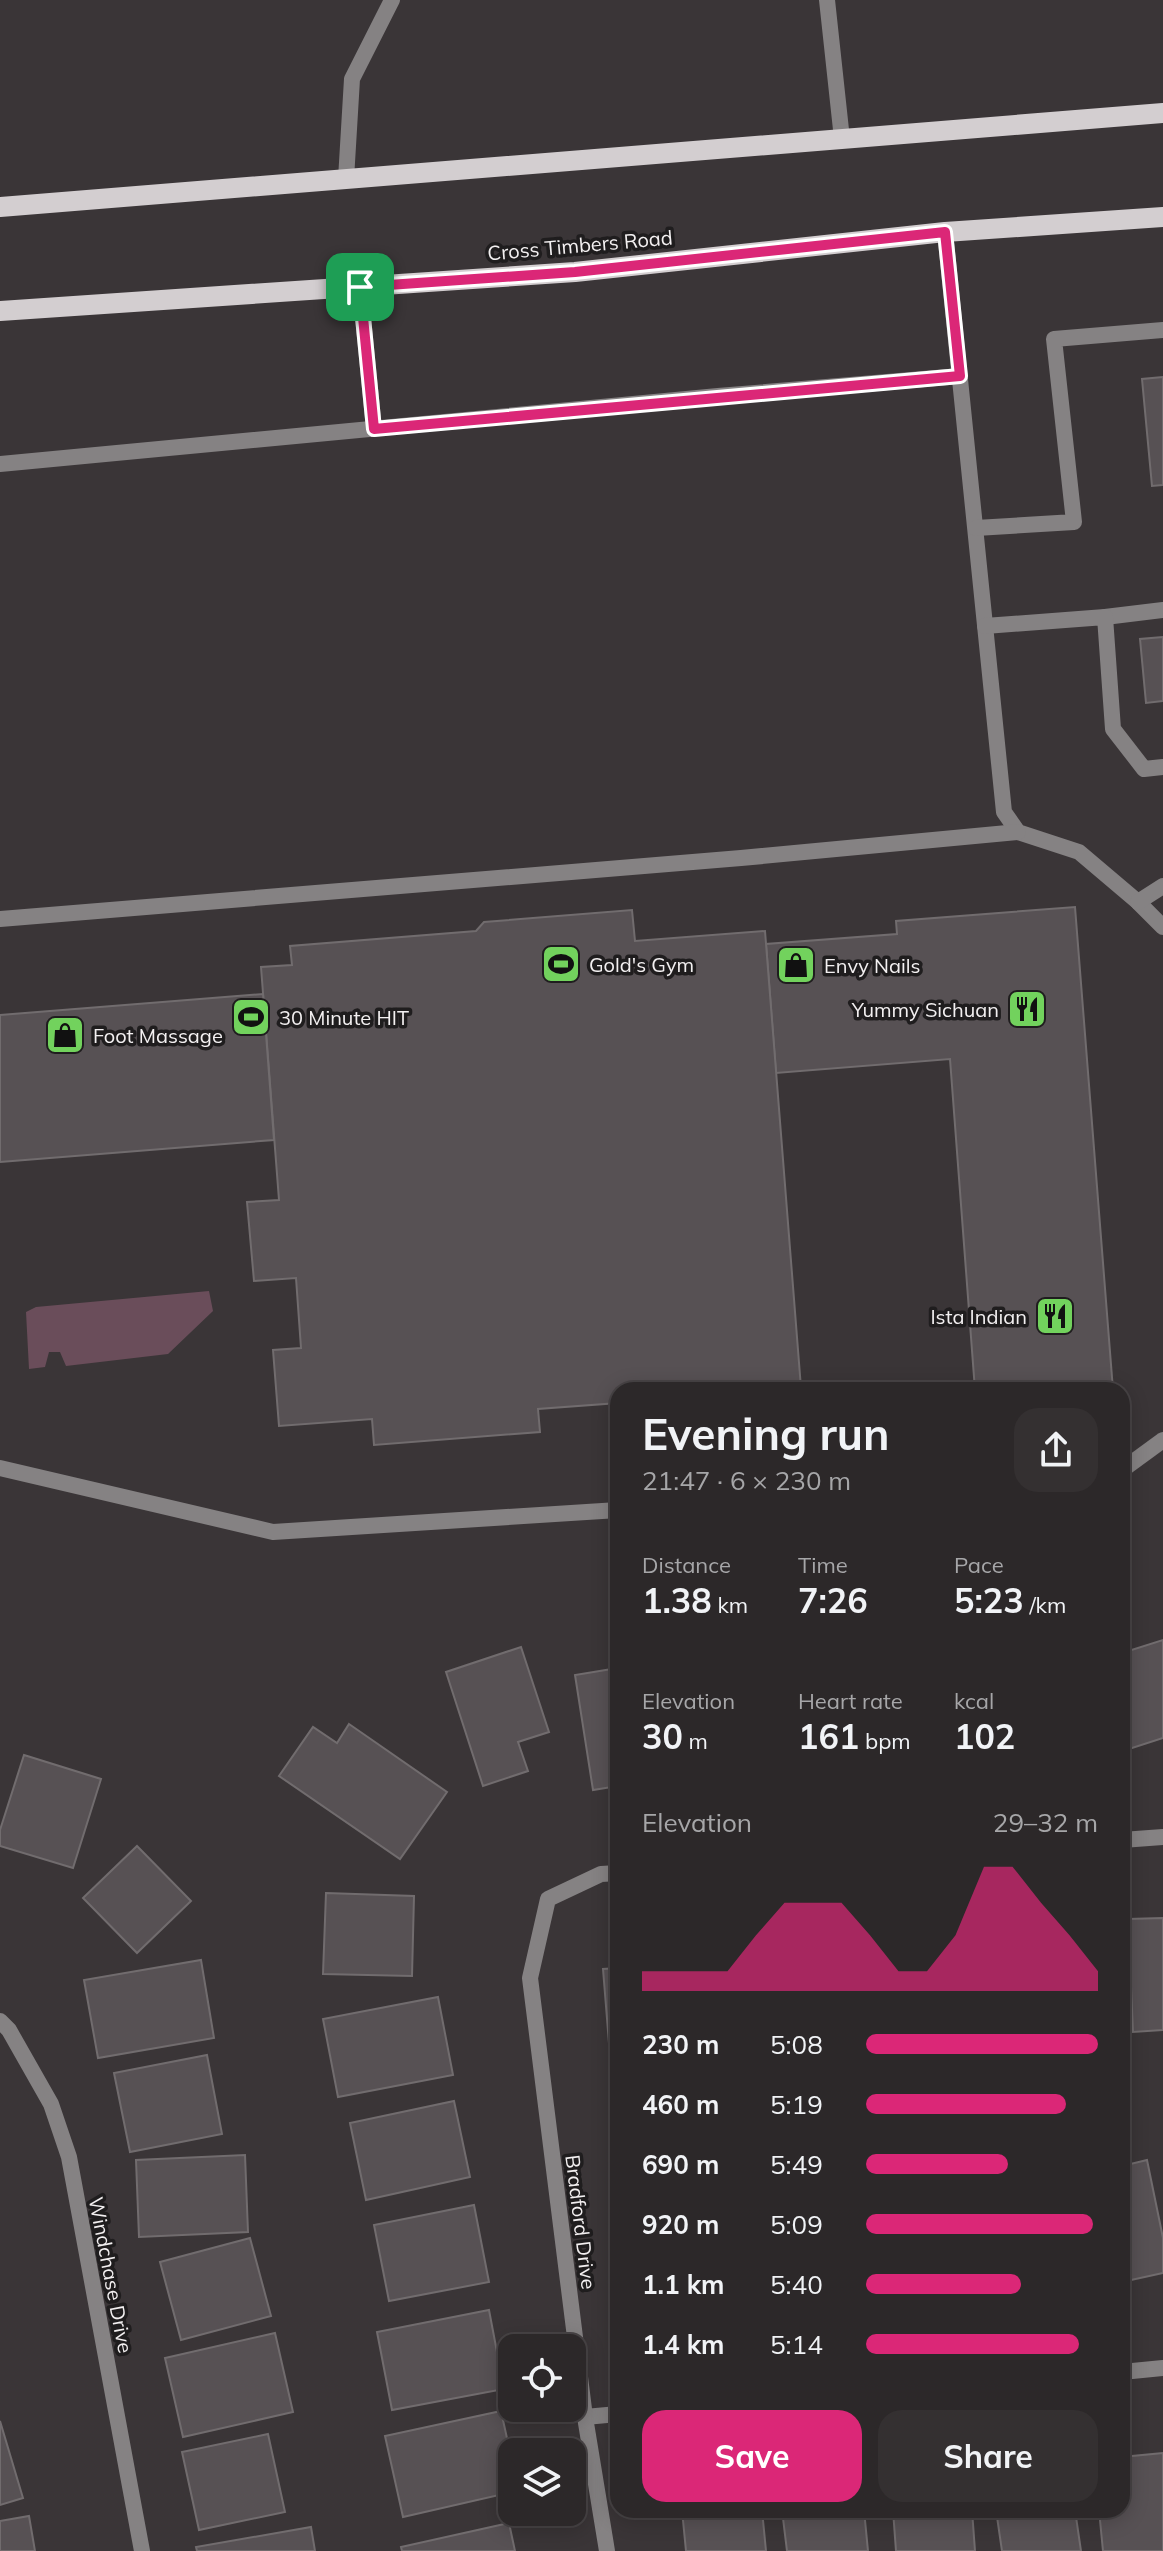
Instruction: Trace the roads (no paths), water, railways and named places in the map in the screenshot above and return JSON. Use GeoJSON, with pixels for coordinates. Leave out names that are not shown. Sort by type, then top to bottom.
{"type":"FeatureCollection","features":[{"type":"Feature","properties":{"kind":"main road"},"geometry":{"type":"LineString","coordinates":[[0,207],[1163,113]]}},
{"type":"Feature","properties":{"kind":"main road","name":"Cross Timbers Road"},"geometry":{"type":"LineString","coordinates":[[0,311],[575,272],[945,232],[1163,217]]}},
{"type":"Feature","properties":{"kind":"street"},"geometry":{"type":"LineString","coordinates":[[346,179],[352,79],[392,0]]}},
{"type":"Feature","properties":{"kind":"street"},"geometry":{"type":"LineString","coordinates":[[827,0],[842,139]]}},
{"type":"Feature","properties":{"kind":"street"},"geometry":{"type":"LineString","coordinates":[[945,232],[1004,812],[1018,832]]}},
{"type":"Feature","properties":{"kind":"street"},"geometry":{"type":"LineString","coordinates":[[360,287],[374,429]]}},
{"type":"Feature","properties":{"kind":"street"},"geometry":{"type":"LineString","coordinates":[[976,528],[1074,522],[1054,339],[1163,330]]}},
{"type":"Feature","properties":{"kind":"street"},"geometry":{"type":"LineString","coordinates":[[0,464],[960,376]]}},
{"type":"Feature","properties":{"kind":"street"},"geometry":{"type":"LineString","coordinates":[[985,626],[1163,610]]}},
{"type":"Feature","properties":{"kind":"street"},"geometry":{"type":"LineString","coordinates":[[1105,617],[1113,729],[1144,769],[1163,767]]}},
{"type":"Feature","properties":{"kind":"street"},"geometry":{"type":"LineString","coordinates":[[0,919],[1018,832],[1079,852],[1163,927]]}},
{"type":"Feature","properties":{"kind":"street"},"geometry":{"type":"LineString","coordinates":[[1138,902],[1163,886]]}},
{"type":"Feature","properties":{"kind":"street"},"geometry":{"type":"LineString","coordinates":[[1130,1464],[1163,1440]]}},
{"type":"Feature","properties":{"kind":"street"},"geometry":{"type":"LineString","coordinates":[[0,1468],[273,1532],[610,1511]]}},
{"type":"Feature","properties":{"kind":"street"},"geometry":{"type":"LineString","coordinates":[[1130,1839],[1163,1837]]}},
{"type":"Feature","properties":{"kind":"street","name":"Bradford Drive"},"geometry":{"type":"LineString","coordinates":[[575,2334],[530,1978],[548,1899],[601,1874],[610,1873]]}},
{"type":"Feature","properties":{"kind":"street","name":"Windchase Drive"},"geometry":{"type":"LineString","coordinates":[[0,2021],[9,2030],[51,2104],[69,2157],[142,2551]]}},
{"type":"Feature","properties":{"kind":"street"},"geometry":{"type":"LineString","coordinates":[[1130,2371],[1163,2368]]}},
{"type":"Feature","properties":{"kind":"street"},"geometry":{"type":"LineString","coordinates":[[586,2417],[610,2415]]}},
{"type":"Feature","properties":{"kind":"street","name":"Bradford Drive"},"geometry":{"type":"LineString","coordinates":[[586,2422],[607,2551]]}},
{"type":"Feature","properties":{"kind":"place","name":"Gold's Gym"},"geometry":{"type":"Point","coordinates":[561,964]}},
{"type":"Feature","properties":{"kind":"place","name":"Envy Nails"},"geometry":{"type":"Point","coordinates":[796,965]}},
{"type":"Feature","properties":{"kind":"place","name":"Yummy Sichuan"},"geometry":{"type":"Point","coordinates":[1027,1009]}},
{"type":"Feature","properties":{"kind":"place","name":"30 Minute HIT"},"geometry":{"type":"Point","coordinates":[251,1017]}},
{"type":"Feature","properties":{"kind":"place","name":"Foot Massage"},"geometry":{"type":"Point","coordinates":[65,1035]}},
{"type":"Feature","properties":{"kind":"place","name":"Ista Indian"},"geometry":{"type":"Point","coordinates":[1055,1316]}}]}
